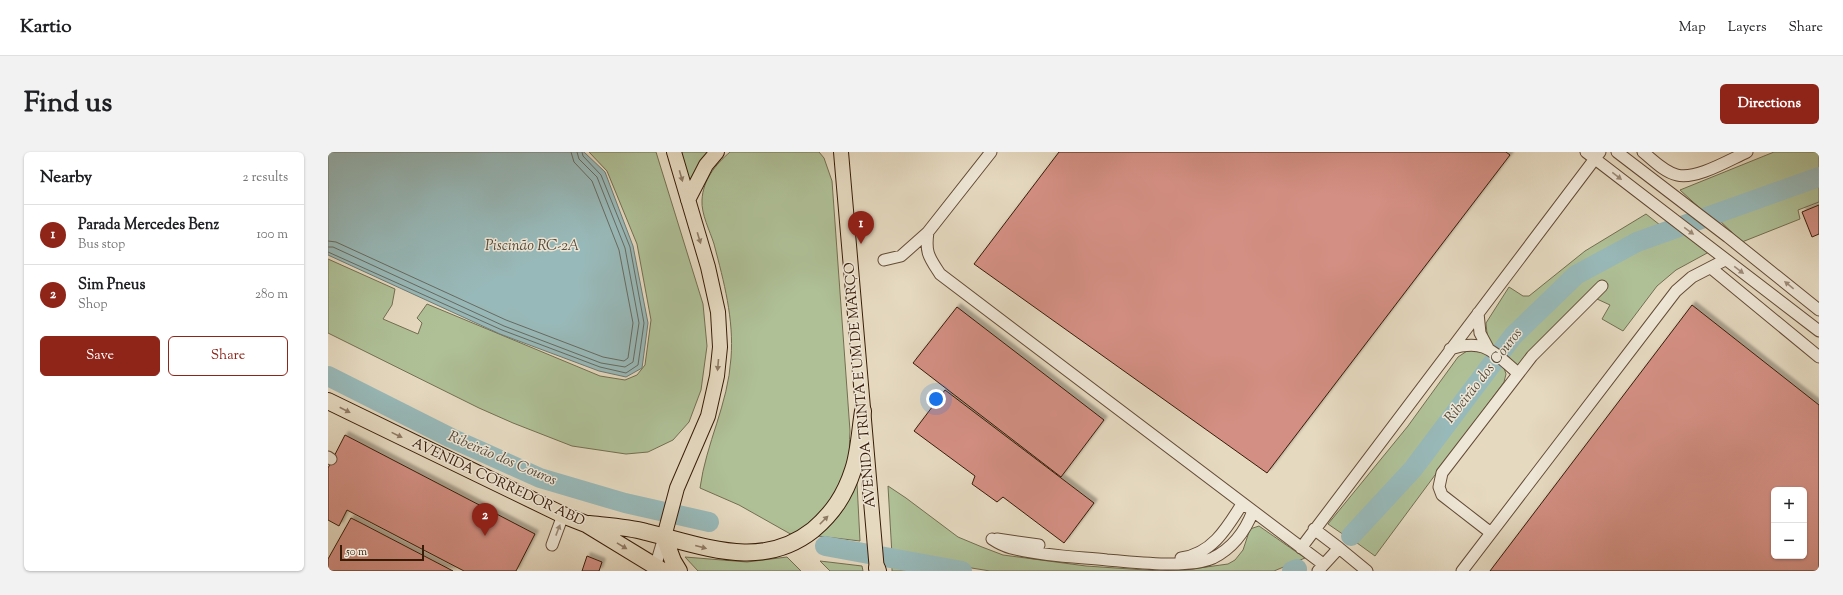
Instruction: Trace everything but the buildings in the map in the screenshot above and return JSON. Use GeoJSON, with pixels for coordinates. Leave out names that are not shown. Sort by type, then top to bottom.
{"type":"FeatureCollection","features":[{"type":"Feature","properties":{"kind":"highway","name":"AVENIDA CORREDOR ABD"},"geometry":{"type":"LineString","coordinates":[[328,401],[563,515],[586,524],[657,569]]}},
{"type":"Feature","properties":{"kind":"highway"},"geometry":{"type":"LineString","coordinates":[[586,524],[664,532],[718,551],[744,554],[772,551],[793,543],[807,535],[829,515],[846,490],[853,469],[863,411]]}},
{"type":"Feature","properties":{"kind":"highway"},"geometry":{"type":"LineString","coordinates":[[664,532],[673,561],[679,571]]}},
{"type":"Feature","properties":{"kind":"main road"},"geometry":{"type":"LineString","coordinates":[[664,532],[673,499],[708,416],[717,376],[720,347],[716,305],[708,267],[674,152]]}},
{"type":"Feature","properties":{"kind":"main road"},"geometry":{"type":"LineString","coordinates":[[688,200],[700,174],[717,152]]}},
{"type":"Feature","properties":{"kind":"main road"},"geometry":{"type":"LineString","coordinates":[[832,152],[843,177]]}},
{"type":"Feature","properties":{"kind":"main road","name":"AVENIDA TRINTA E UM DE MARÇO"},"geometry":{"type":"LineString","coordinates":[[841,152],[877,568]]}},
{"type":"Feature","properties":{"kind":"lane"},"geometry":{"type":"LineString","coordinates":[[884,260],[901,256],[928,232],[992,152]]}},
{"type":"Feature","properties":{"kind":"lane"},"geometry":{"type":"LineString","coordinates":[[1616,152],[1726,234],[1819,310]]}},
{"type":"Feature","properties":{"kind":"lane"},"geometry":{"type":"LineString","coordinates":[[1643,152],[1666,170],[1676,175],[1690,176],[1748,152]]}},
{"type":"Feature","properties":{"kind":"lane"},"geometry":{"type":"LineString","coordinates":[[1301,548],[1478,312],[1594,154],[1668,216],[1819,331]]}},
{"type":"Feature","properties":{"kind":"lane"},"geometry":{"type":"LineString","coordinates":[[928,232],[926,245],[928,256],[940,274],[1301,548],[1320,568],[1339,548]]}},
{"type":"Feature","properties":{"kind":"lane"},"geometry":{"type":"LineString","coordinates":[[1462,571],[1676,291],[1692,277],[1725,260]]}},
{"type":"Feature","properties":{"kind":"lane"},"geometry":{"type":"LineString","coordinates":[[1711,268],[1819,357]]}},
{"type":"Feature","properties":{"kind":"lane"},"geometry":{"type":"LineString","coordinates":[[1492,533],[1445,498],[1440,491],[1439,482],[1442,473],[1532,356],[1602,286]]}},
{"type":"Feature","properties":{"kind":"lane"},"geometry":{"type":"LineString","coordinates":[[1478,312],[1480,333],[1488,348],[1518,373]]}},
{"type":"Feature","properties":{"kind":"lane"},"geometry":{"type":"LineString","coordinates":[[1450,349],[1473,344],[1488,348]]}},
{"type":"Feature","properties":{"kind":"lane"},"geometry":{"type":"LineString","coordinates":[[1242,504],[1223,533],[1208,548],[1188,557],[1151,560],[1074,552],[1014,540],[992,539],[1001,545],[1012,548],[1067,556],[1158,564],[1192,563],[1212,559],[1227,550],[1238,540],[1248,524],[1253,511]]}},
{"type":"Feature","properties":{"kind":"lane"},"geometry":{"type":"LineString","coordinates":[[552,546],[563,515]]}},
{"type":"Feature","properties":{"kind":"lane"},"geometry":{"type":"LineString","coordinates":[[1314,529],[1367,571]]}},
{"type":"Feature","properties":{"kind":"lane"},"geometry":{"type":"LineString","coordinates":[[657,569],[664,532]]}},
{"type":"Feature","properties":{"kind":"green space"},"geometry":{"type":"Polygon","coordinates":[[[589,152],[656,152],[703,304],[707,346],[701,390],[689,422],[673,440],[648,452],[626,454],[572,446],[479,408],[328,333],[328,259],[395,289],[392,305],[383,319],[418,334],[422,323],[417,318],[427,304],[600,376],[625,380],[637,375],[645,365],[651,320],[637,244],[607,171],[589,152]]]}},
{"type":"Feature","properties":{"kind":"green space"},"geometry":{"type":"Polygon","coordinates":[[[679,152],[710,152],[688,187],[679,152]]]}},
{"type":"Feature","properties":{"kind":"green space"},"geometry":{"type":"Polygon","coordinates":[[[730,152],[819,152],[824,158],[832,181],[850,431],[849,462],[845,478],[835,498],[813,522],[794,536],[739,505],[700,488],[707,455],[726,392],[732,343],[730,315],[725,286],[714,244],[704,217],[702,200],[707,179],[719,162],[730,152]]]}},
{"type":"Feature","properties":{"kind":"green space"},"geometry":{"type":"Polygon","coordinates":[[[1774,152],[1819,152],[1819,169],[1704,212],[1680,190],[1774,152]]]}},
{"type":"Feature","properties":{"kind":"green space"},"geometry":{"type":"Polygon","coordinates":[[[1819,181],[1819,202],[1798,210],[1800,219],[1742,242],[1718,219],[1819,181]]]}},
{"type":"Feature","properties":{"kind":"green space"},"geometry":{"type":"Polygon","coordinates":[[[1646,214],[1660,225],[1572,270],[1510,329],[1497,349],[1491,344],[1488,338],[1486,323],[1509,287],[1523,296],[1529,296],[1585,251],[1646,214]]]}},
{"type":"Feature","properties":{"kind":"green space"},"geometry":{"type":"Polygon","coordinates":[[[1682,231],[1709,252],[1676,270],[1657,286],[1623,331],[1602,319],[1610,305],[1597,299],[1607,285],[1603,281],[1519,368],[1503,356],[1517,338],[1578,278],[1636,247],[1682,231]]]}},
{"type":"Feature","properties":{"kind":"green space"},"geometry":{"type":"Polygon","coordinates":[[[1475,350],[1490,355],[1411,463],[1344,535],[1328,524],[1408,426],[1458,357],[1467,351],[1475,350]]]}},
{"type":"Feature","properties":{"kind":"green space"},"geometry":{"type":"Polygon","coordinates":[[[1498,363],[1504,368],[1506,374],[1504,382],[1375,556],[1353,540],[1417,471],[1498,363]]]}},
{"type":"Feature","properties":{"kind":"green space"},"geometry":{"type":"Polygon","coordinates":[[[857,483],[860,541],[818,536],[840,514],[857,483]]]}},
{"type":"Feature","properties":{"kind":"green space"},"geometry":{"type":"Polygon","coordinates":[[[888,486],[958,537],[1003,555],[1086,566],[1160,571],[990,571],[892,555],[888,486]]]}},
{"type":"Feature","properties":{"kind":"green space"},"geometry":{"type":"Polygon","coordinates":[[[1259,526],[1305,558],[1274,571],[1160,571],[1192,569],[1228,564],[1235,560],[1243,550],[1250,529],[1259,526]]]}},
{"type":"Feature","properties":{"kind":"green space"},"geometry":{"type":"Polygon","coordinates":[[[685,557],[747,562],[787,557],[801,571],[698,571],[685,557]]]}},
{"type":"Feature","properties":{"kind":"green space"},"geometry":{"type":"Polygon","coordinates":[[[820,561],[862,566],[863,571],[830,571],[820,561]]]}},
{"type":"Feature","properties":{"kind":"green space"},"geometry":{"type":"Polygon","coordinates":[[[892,562],[943,571],[892,571],[892,562]]]}},
{"type":"Feature","properties":{"kind":"water","name":"Piscinão RC-2A"},"geometry":{"type":"Polygon","coordinates":[[[328,152],[584,152],[605,172],[633,246],[648,323],[642,368],[626,377],[599,371],[500,334],[328,255],[328,152]]]}},
{"type":"Feature","properties":{"kind":"waterway","name":"Ribeirão dos Couros"},"geometry":{"type":"LineString","coordinates":[[1351,536],[1413,469],[1513,336],[1576,275],[1637,242],[1819,177]]}},
{"type":"Feature","properties":{"kind":"waterway","name":"Ribeirão dos Couros"},"geometry":{"type":"LineString","coordinates":[[328,376],[451,438],[540,478],[625,503],[709,522]]}},
{"type":"Feature","properties":{"kind":"waterway","name":"Ribeirão dos Couros"},"geometry":{"type":"LineString","coordinates":[[825,546],[962,571]]}},
{"type":"Feature","properties":{"kind":"waterway","name":"Ribeirão dos Couros"},"geometry":{"type":"LineString","coordinates":[[1292,571],[1297,569]]}},
{"type":"Feature","properties":{"kind":"place","name":"Parada Mercedes Benz"},"geometry":{"type":"Point","coordinates":[861,244]}},
{"type":"Feature","properties":{"kind":"place","name":"Sim Pneus"},"geometry":{"type":"Point","coordinates":[485,536]}}]}
